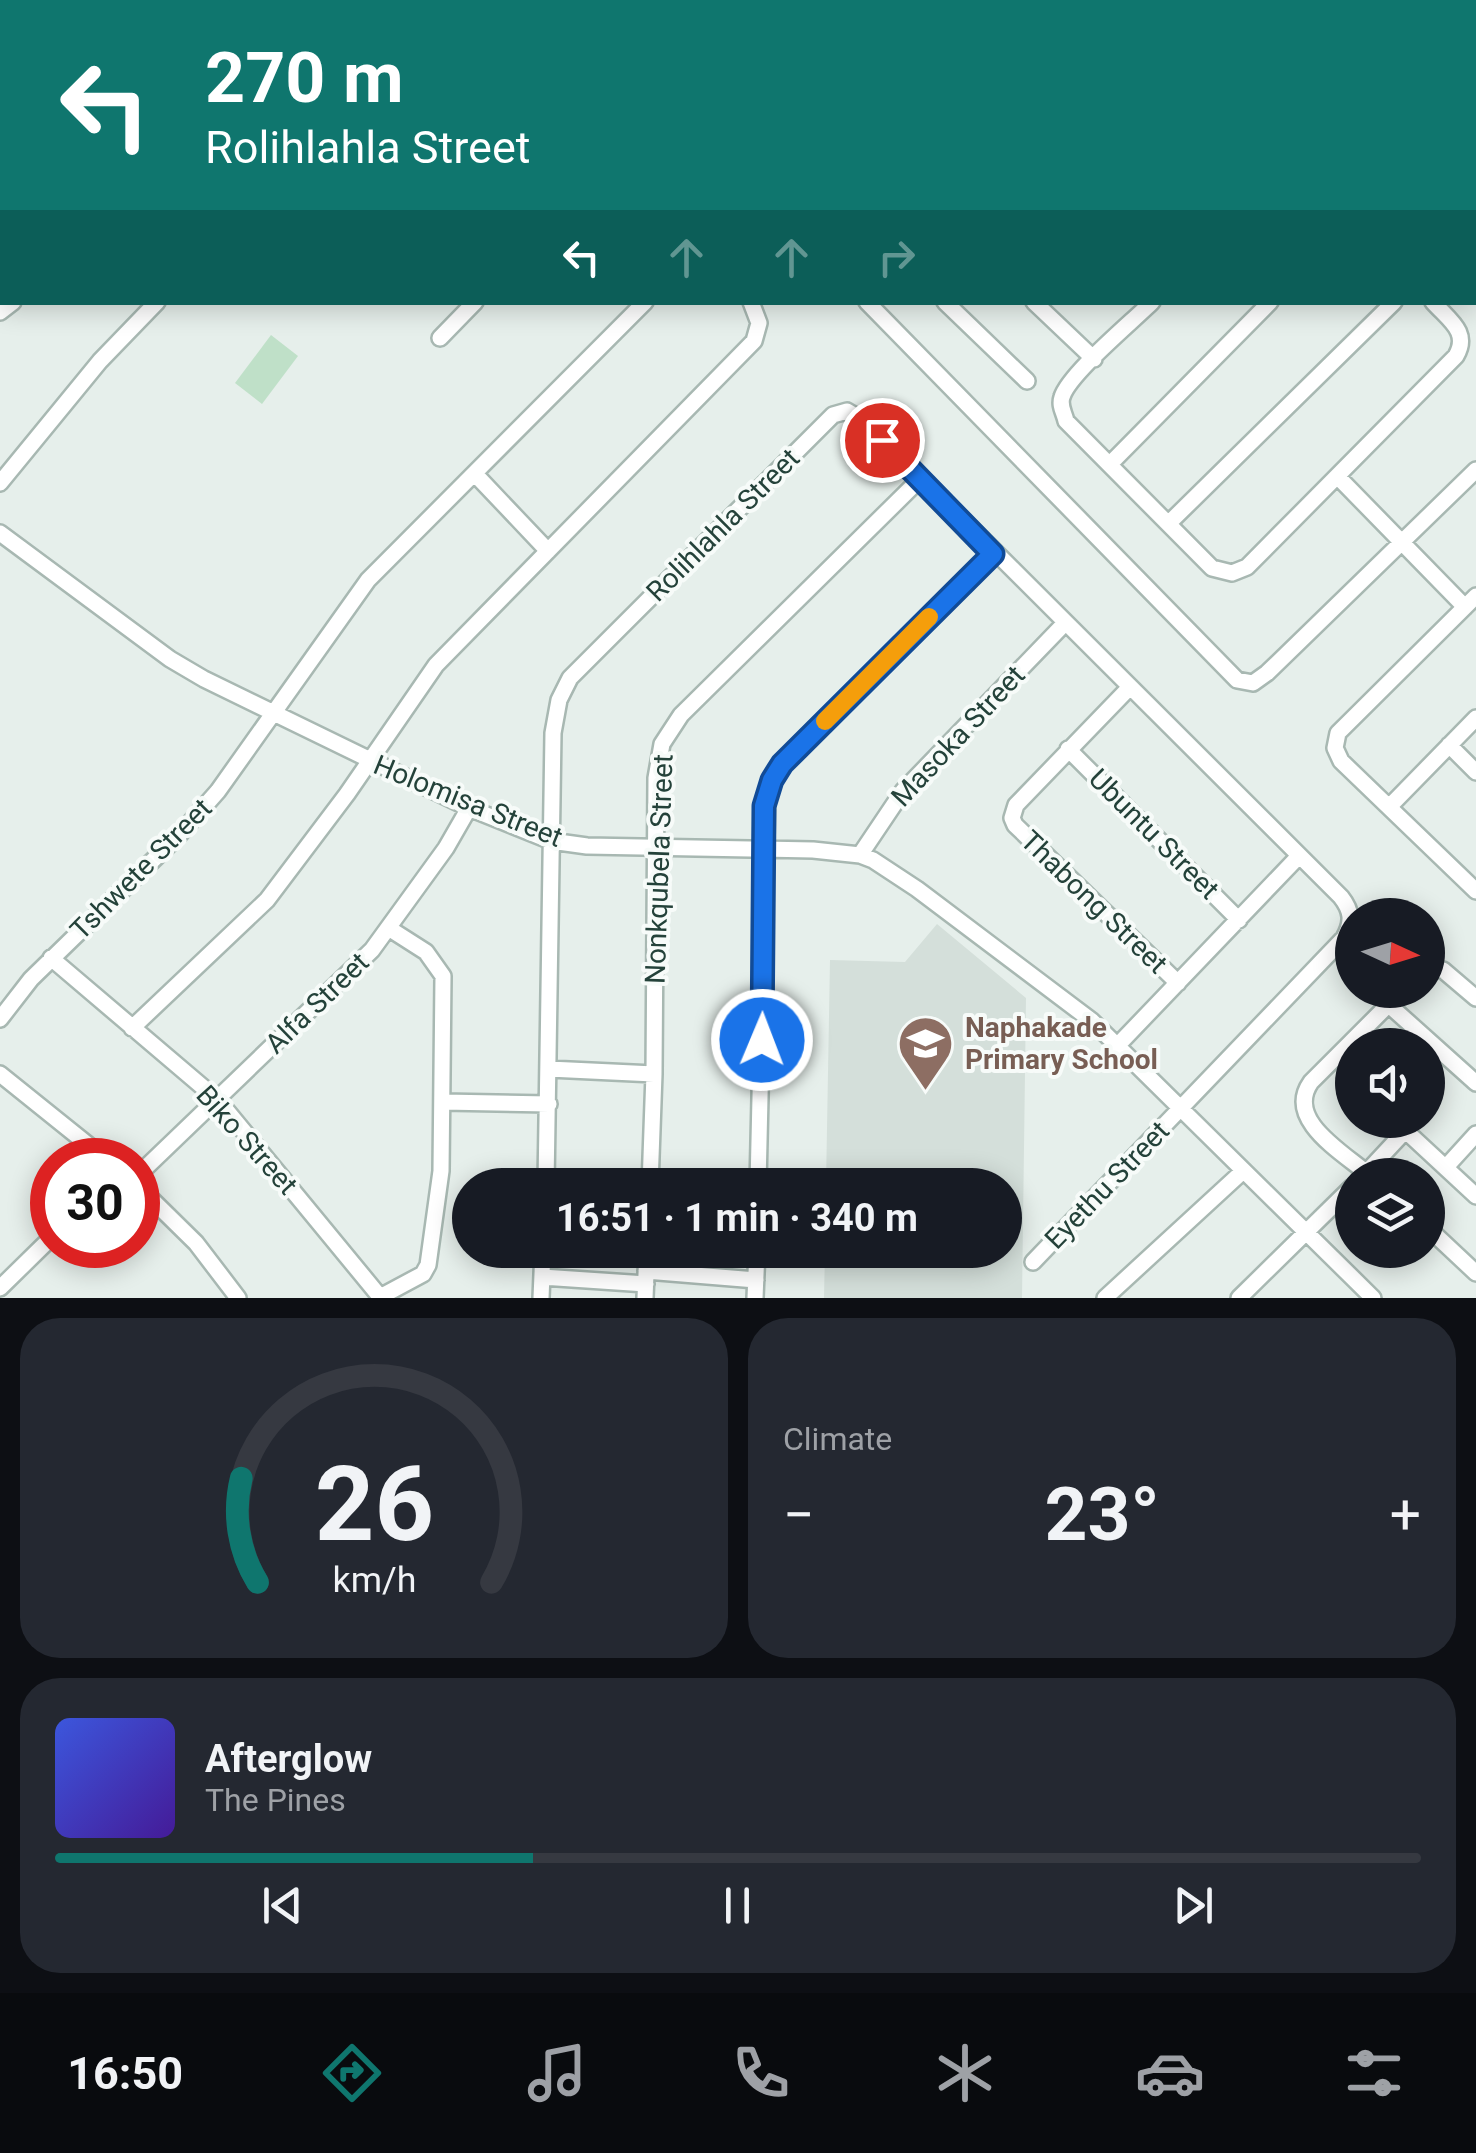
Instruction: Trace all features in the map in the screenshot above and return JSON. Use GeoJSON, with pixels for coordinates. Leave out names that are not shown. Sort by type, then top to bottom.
{"type":"FeatureCollection","features":[{"type":"Feature","properties":{"kind":"street"},"geometry":{"type":"LineString","coordinates":[[0,483],[91,371],[154,305]]}},
{"type":"Feature","properties":{"kind":"street"},"geometry":{"type":"LineString","coordinates":[[440,338],[472,305]]}},
{"type":"Feature","properties":{"kind":"street","name":"Tshwete Street"},"geometry":{"type":"LineString","coordinates":[[0,1019],[51,958],[190,825],[368,580],[642,305]]}},
{"type":"Feature","properties":{"kind":"street"},"geometry":{"type":"LineString","coordinates":[[132,1028],[267,900],[347,794],[436,665],[754,340],[759,323],[752,305]]}},
{"type":"Feature","properties":{"kind":"street"},"geometry":{"type":"LineString","coordinates":[[869,305],[1237,680],[1253,683],[1267,673],[1476,470]]}},
{"type":"Feature","properties":{"kind":"street"},"geometry":{"type":"LineString","coordinates":[[948,305],[1027,381]]}},
{"type":"Feature","properties":{"kind":"street"},"geometry":{"type":"LineString","coordinates":[[1037,305],[1094,359]]}},
{"type":"Feature","properties":{"kind":"street"},"geometry":{"type":"LineString","coordinates":[[1149,305],[1064,392],[1060,404],[1066,421],[1212,568],[1232,573],[1248,568],[1456,356],[1463,344],[1462,333],[1436,305]]}},
{"type":"Feature","properties":{"kind":"street"},"geometry":{"type":"LineString","coordinates":[[1110,464],[1267,305]]}},
{"type":"Feature","properties":{"kind":"street"},"geometry":{"type":"LineString","coordinates":[[1169,523],[1391,305]]}},
{"type":"Feature","properties":{"kind":"street","name":"Rolihlahla Street"},"geometry":{"type":"LineString","coordinates":[[547,1168],[551,841],[559,700],[570,678],[833,415],[846,411],[864,421],[1348,906],[1348,930],[1180,1109]]}},
{"type":"Feature","properties":{"kind":"street"},"geometry":{"type":"LineString","coordinates":[[475,474],[548,551]]}},
{"type":"Feature","properties":{"kind":"street"},"geometry":{"type":"LineString","coordinates":[[1338,478],[1402,543],[1470,602],[1338,733],[1334,748],[1341,761],[1476,891]]}},
{"type":"Feature","properties":{"kind":"street","name":"Nonkqubela Street"},"geometry":{"type":"LineString","coordinates":[[651,1168],[659,757],[672,726],[920,479]]}},
{"type":"Feature","properties":{"kind":"street","name":"Holomisa Street"},"geometry":{"type":"LineString","coordinates":[[0,533],[170,659],[368,760],[469,808],[551,841],[860,855],[917,889],[1054,990],[1117,1046],[1372,1298]]}},
{"type":"Feature","properties":{"kind":"street"},"geometry":{"type":"LineString","coordinates":[[758,1168],[767,791],[782,764],[993,554]]}},
{"type":"Feature","properties":{"kind":"street","name":"Masoka Street"},"geometry":{"type":"LineString","coordinates":[[860,855],[903,790],[1065,623]]}},
{"type":"Feature","properties":{"kind":"street","name":"Thabong Street"},"geometry":{"type":"LineString","coordinates":[[1130,687],[1068,749],[1012,814],[1015,825],[1178,983]]}},
{"type":"Feature","properties":{"kind":"street"},"geometry":{"type":"LineString","coordinates":[[1388,807],[1476,718]]}},
{"type":"Feature","properties":{"kind":"street"},"geometry":{"type":"LineString","coordinates":[[1449,746],[1476,772]]}},
{"type":"Feature","properties":{"kind":"street","name":"Ubuntu Street"},"geometry":{"type":"LineString","coordinates":[[1068,749],[1239,920]]}},
{"type":"Feature","properties":{"kind":"street","name":"Alfa Street"},"geometry":{"type":"LineString","coordinates":[[160,1154],[390,929],[469,808]]}},
{"type":"Feature","properties":{"kind":"street"},"geometry":{"type":"LineString","coordinates":[[1117,1046],[1299,856]]}},
{"type":"Feature","properties":{"kind":"street"},"geometry":{"type":"LineString","coordinates":[[379,1298],[423,1274],[428,1265],[442,1171],[443,976],[426,952],[390,929]]}},
{"type":"Feature","properties":{"kind":"street","name":"Biko Street"},"geometry":{"type":"LineString","coordinates":[[51,958],[218,1100],[379,1298]]}},
{"type":"Feature","properties":{"kind":"street"},"geometry":{"type":"LineString","coordinates":[[1445,972],[1476,998]]}},
{"type":"Feature","properties":{"kind":"street"},"geometry":{"type":"LineString","coordinates":[[1349,1158],[1310,1124],[1303,1096],[1311,1082],[1385,1008]]}},
{"type":"Feature","properties":{"kind":"street"},"geometry":{"type":"LineString","coordinates":[[1393,1008],[1413,1028]]}},
{"type":"Feature","properties":{"kind":"street"},"geometry":{"type":"LineString","coordinates":[[1445,1057],[1476,1083]]}},
{"type":"Feature","properties":{"kind":"street"},"geometry":{"type":"LineString","coordinates":[[549,1069],[654,1074]]}},
{"type":"Feature","properties":{"kind":"street"},"geometry":{"type":"LineString","coordinates":[[0,1074],[80,1138]]}},
{"type":"Feature","properties":{"kind":"street"},"geometry":{"type":"LineString","coordinates":[[443,1102],[549,1104]]}},
{"type":"Feature","properties":{"kind":"street","name":"Eyethu Street"},"geometry":{"type":"LineString","coordinates":[[1033,1262],[1180,1109]]}},
{"type":"Feature","properties":{"kind":"street"},"geometry":{"type":"LineString","coordinates":[[1446,1167],[1476,1134]]}},
{"type":"Feature","properties":{"kind":"street"},"geometry":{"type":"LineString","coordinates":[[1413,1138],[1476,1196]]}},
{"type":"Feature","properties":{"kind":"street"},"geometry":{"type":"LineString","coordinates":[[1106,1298],[1242,1172]]}},
{"type":"Feature","properties":{"kind":"street"},"geometry":{"type":"LineString","coordinates":[[1239,1298],[1335,1205]]}},
{"type":"Feature","properties":{"kind":"street"},"geometry":{"type":"LineString","coordinates":[[160,1208],[196,1244],[238,1298]]}},
{"type":"Feature","properties":{"kind":"street"},"geometry":{"type":"LineString","coordinates":[[1445,1244],[1476,1273]]}},
{"type":"Feature","properties":{"kind":"street"},"geometry":{"type":"LineString","coordinates":[[0,1288],[30,1259]]}},
{"type":"Feature","properties":{"kind":"street"},"geometry":{"type":"LineString","coordinates":[[541,1298],[542,1268]]}},
{"type":"Feature","properties":{"kind":"street"},"geometry":{"type":"LineString","coordinates":[[756,1268],[756,1298]]}},
{"type":"Feature","properties":{"kind":"street"},"geometry":{"type":"LineString","coordinates":[[542,1277],[646,1284],[756,1280]]}},
{"type":"Feature","properties":{"kind":"shaded area","name":"Naphakade Primary School"},"geometry":{"type":"Polygon","coordinates":[[[937,924],[1026,998],[1022,1298],[824,1298],[825,1268],[1022,1268],[1022,1168],[826,1168],[830,960],[905,962],[937,924]]]}},
{"type":"Feature","properties":{"kind":"green space"},"geometry":{"type":"Polygon","coordinates":[[[271,335],[298,356],[262,404],[235,383],[271,335]]]}},
{"type":"Feature","properties":{"kind":"slow traffic"},"geometry":{"type":"LineString","coordinates":[[825,721],[929,617]]}},
{"type":"Feature","properties":{"kind":"place","name":"Naphakade Primary School"},"geometry":{"type":"Point","coordinates":[926,1092]}},
{"type":"Feature","properties":{"kind":"route"},"geometry":{"type":"LineString","coordinates":[[762,1040],[764,806],[772,780],[782,764],[993,554],[882,440]]}}]}
